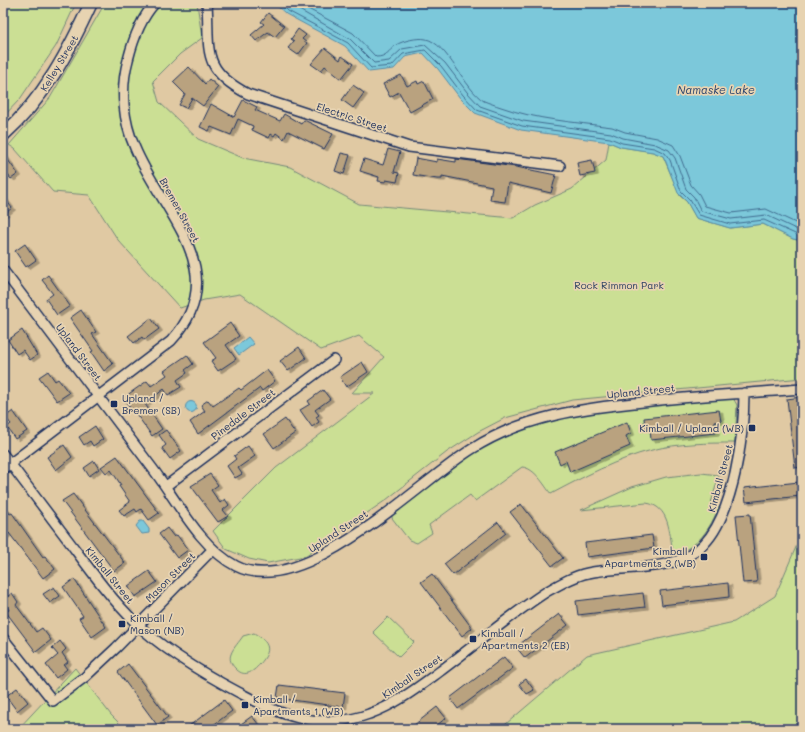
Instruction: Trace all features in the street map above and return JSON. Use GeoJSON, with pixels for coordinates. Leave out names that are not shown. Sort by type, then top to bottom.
{"type":"FeatureCollection","features":[{"type":"Feature","properties":{"kind":"street","name":"Kelley Street"},"geometry":{"type":"LineString","coordinates":[[3,136],[21,118],[48,84],[67,54],[91,3]]}},
{"type":"Feature","properties":{"kind":"street","name":"Bremer Street"},"geometry":{"type":"LineString","coordinates":[[7,467],[170,341],[178,333],[190,314],[196,291],[196,268],[190,247],[139,158],[130,137],[125,116],[124,81],[131,46],[141,24],[155,3]]}},
{"type":"Feature","properties":{"kind":"street","name":"Electric Street"},"geometry":{"type":"LineString","coordinates":[[207,3],[210,57],[214,67],[228,83],[248,94],[409,147],[560,166]]}},
{"type":"Feature","properties":{"kind":"street","name":"Upland Street"},"geometry":{"type":"LineString","coordinates":[[3,270],[166,486],[200,535],[213,550],[226,560],[247,571],[259,573],[271,573],[294,568],[316,559],[336,548],[383,515],[455,459],[494,436],[514,427],[557,413],[591,407],[691,396],[802,389]]}},
{"type":"Feature","properties":{"kind":"street","name":"Pinedale Street"},"geometry":{"type":"LineString","coordinates":[[166,486],[334,360]]}},
{"type":"Feature","properties":{"kind":"street","name":"Kimball Street"},"geometry":{"type":"LineString","coordinates":[[3,454],[7,467],[101,584],[138,625],[168,649],[201,671],[260,703],[280,712],[302,719],[325,721],[348,719],[370,714],[407,695],[547,592],[577,576],[610,570],[666,564],[688,557],[698,551],[713,534],[723,514],[738,458],[742,429],[744,393]]}},
{"type":"Feature","properties":{"kind":"street","name":"Mason Street"},"geometry":{"type":"LineString","coordinates":[[3,638],[53,701],[84,677],[213,550]]}},
{"type":"Feature","properties":{"kind":"green space"},"geometry":{"type":"Polygon","coordinates":[[[3,3],[76,3],[56,46],[20,99],[3,117],[3,3]]]}},
{"type":"Feature","properties":{"kind":"green space","name":"Rock Rimmon Park"},"geometry":{"type":"Polygon","coordinates":[[[105,3],[197,3],[202,38],[180,54],[153,81],[159,102],[198,139],[243,158],[290,167],[359,204],[513,218],[535,205],[572,189],[606,160],[609,142],[621,147],[653,152],[663,156],[680,196],[687,202],[696,218],[730,228],[763,224],[793,239],[802,241],[802,378],[572,400],[505,418],[478,432],[447,452],[386,500],[305,556],[268,563],[249,559],[226,549],[213,531],[276,468],[375,393],[352,393],[384,357],[359,336],[321,350],[240,294],[204,300],[180,308],[118,240],[89,195],[53,192],[15,149],[9,145],[50,98],[105,3]]]}},
{"type":"Feature","properties":{"kind":"green space"},"geometry":{"type":"Polygon","coordinates":[[[733,398],[737,405],[735,443],[704,443],[652,450],[613,463],[551,494],[531,470],[522,467],[475,501],[470,495],[429,525],[432,533],[417,543],[409,540],[392,518],[392,514],[461,460],[506,434],[532,423],[559,415],[617,406],[733,398]]]}},
{"type":"Feature","properties":{"kind":"green space"},"geometry":{"type":"Polygon","coordinates":[[[701,473],[719,475],[711,503],[719,507],[712,522],[702,536],[690,547],[682,551],[673,552],[667,522],[660,509],[654,505],[646,503],[581,510],[632,487],[666,477],[701,473]]]}},
{"type":"Feature","properties":{"kind":"green space"},"geometry":{"type":"Polygon","coordinates":[[[802,533],[802,729],[500,729],[587,655],[734,622],[775,596],[802,533]]]}},
{"type":"Feature","properties":{"kind":"green space"},"geometry":{"type":"Polygon","coordinates":[[[388,617],[414,642],[399,657],[373,632],[388,617]]]}},
{"type":"Feature","properties":{"kind":"green space"},"geometry":{"type":"Polygon","coordinates":[[[254,633],[263,640],[268,647],[268,651],[264,659],[254,670],[245,674],[235,668],[231,663],[230,658],[233,649],[243,636],[254,633]]]}},
{"type":"Feature","properties":{"kind":"green space"},"geometry":{"type":"Polygon","coordinates":[[[75,668],[111,715],[125,729],[18,729],[75,668]]]}},
{"type":"Feature","properties":{"kind":"water","name":"Namaske Lake"},"geometry":{"type":"Polygon","coordinates":[[[274,3],[802,3],[802,241],[793,239],[763,224],[730,228],[696,218],[687,202],[678,193],[663,156],[653,152],[621,147],[609,142],[521,130],[475,113],[460,98],[438,69],[423,53],[405,57],[394,69],[369,72],[345,46],[286,14],[274,3]]]}},
{"type":"Feature","properties":{"kind":"water"},"geometry":{"type":"Polygon","coordinates":[[[248,337],[254,344],[239,355],[234,348],[248,337]]]}},
{"type":"Feature","properties":{"kind":"water"},"geometry":{"type":"Polygon","coordinates":[[[189,402],[193,402],[195,403],[195,411],[189,412],[186,409],[186,405],[189,402]]]}},
{"type":"Feature","properties":{"kind":"water"},"geometry":{"type":"Polygon","coordinates":[[[140,521],[143,521],[149,529],[149,533],[142,534],[136,526],[140,521]]]}},
{"type":"Feature","properties":{"kind":"building"},"geometry":{"type":"Polygon","coordinates":[[[268,13],[284,26],[275,37],[268,32],[256,41],[251,35],[264,24],[261,22],[268,13]]]}},
{"type":"Feature","properties":{"kind":"building"},"geometry":{"type":"Polygon","coordinates":[[[298,29],[306,35],[302,39],[307,43],[298,55],[288,48],[294,41],[291,39],[298,29]]]}},
{"type":"Feature","properties":{"kind":"building"},"geometry":{"type":"Polygon","coordinates":[[[325,48],[340,60],[342,56],[353,64],[341,79],[325,66],[321,71],[311,64],[325,48]]]}},
{"type":"Feature","properties":{"kind":"building"},"geometry":{"type":"Polygon","coordinates":[[[189,67],[205,84],[209,79],[218,87],[203,106],[192,98],[186,108],[179,105],[185,94],[173,82],[189,67]]]}},
{"type":"Feature","properties":{"kind":"building"},"geometry":{"type":"Polygon","coordinates":[[[401,75],[407,86],[417,81],[418,84],[424,81],[433,99],[410,112],[399,92],[390,97],[383,84],[401,75]]]}},
{"type":"Feature","properties":{"kind":"building"},"geometry":{"type":"Polygon","coordinates":[[[353,85],[364,93],[353,108],[342,100],[353,85]]]}},
{"type":"Feature","properties":{"kind":"building"},"geometry":{"type":"Polygon","coordinates":[[[243,100],[257,107],[255,110],[280,121],[284,114],[301,124],[304,120],[333,134],[324,149],[288,131],[284,139],[276,133],[274,136],[271,134],[269,138],[252,130],[253,126],[238,119],[231,135],[211,127],[209,131],[200,127],[211,104],[234,117],[243,100]]]}},
{"type":"Feature","properties":{"kind":"building"},"geometry":{"type":"Polygon","coordinates":[[[388,149],[400,152],[394,172],[399,173],[397,182],[386,180],[386,182],[378,181],[379,177],[360,171],[364,159],[383,165],[388,149]]]}},
{"type":"Feature","properties":{"kind":"building"},"geometry":{"type":"Polygon","coordinates":[[[3,153],[18,174],[11,179],[7,174],[3,177],[3,153]]]}},
{"type":"Feature","properties":{"kind":"building"},"geometry":{"type":"Polygon","coordinates":[[[341,153],[350,155],[344,174],[335,171],[341,153]]]}},
{"type":"Feature","properties":{"kind":"building"},"geometry":{"type":"Polygon","coordinates":[[[416,158],[437,162],[437,159],[456,162],[456,159],[516,167],[556,175],[551,193],[508,183],[505,202],[490,200],[492,186],[442,176],[442,179],[437,179],[413,175],[416,158]]]}},
{"type":"Feature","properties":{"kind":"building"},"geometry":{"type":"Polygon","coordinates":[[[592,160],[595,173],[580,176],[577,163],[592,160]]]}},
{"type":"Feature","properties":{"kind":"building"},"geometry":{"type":"Polygon","coordinates":[[[3,196],[12,208],[3,215],[3,196]]]}},
{"type":"Feature","properties":{"kind":"building"},"geometry":{"type":"Polygon","coordinates":[[[25,244],[36,260],[26,267],[15,251],[25,244]]]}},
{"type":"Feature","properties":{"kind":"building"},"geometry":{"type":"Polygon","coordinates":[[[48,275],[70,306],[57,315],[46,299],[53,294],[42,280],[48,275]]]}},
{"type":"Feature","properties":{"kind":"building"},"geometry":{"type":"Polygon","coordinates":[[[81,310],[96,332],[92,334],[113,364],[104,371],[91,352],[93,351],[70,318],[81,310]]]}},
{"type":"Feature","properties":{"kind":"building"},"geometry":{"type":"Polygon","coordinates":[[[151,318],[159,329],[144,340],[142,337],[134,343],[128,336],[151,318]]]}},
{"type":"Feature","properties":{"kind":"building"},"geometry":{"type":"Polygon","coordinates":[[[230,323],[239,336],[226,345],[236,359],[218,371],[211,361],[216,358],[204,342],[230,323]]]}},
{"type":"Feature","properties":{"kind":"building"},"geometry":{"type":"Polygon","coordinates":[[[22,330],[37,355],[30,360],[23,350],[17,354],[8,340],[22,330]]]}},
{"type":"Feature","properties":{"kind":"building"},"geometry":{"type":"Polygon","coordinates":[[[299,347],[306,358],[288,371],[280,361],[299,347]]]}},
{"type":"Feature","properties":{"kind":"building"},"geometry":{"type":"Polygon","coordinates":[[[187,355],[193,364],[185,370],[187,373],[177,380],[181,387],[168,395],[164,389],[145,404],[162,429],[152,436],[123,398],[147,381],[151,386],[167,375],[164,371],[187,355]]]}},
{"type":"Feature","properties":{"kind":"building"},"geometry":{"type":"Polygon","coordinates":[[[362,362],[368,372],[346,387],[340,377],[362,362]]]}},
{"type":"Feature","properties":{"kind":"building"},"geometry":{"type":"Polygon","coordinates":[[[267,370],[275,381],[262,391],[260,388],[198,434],[190,422],[205,411],[201,405],[208,400],[213,406],[239,388],[241,390],[267,370]]]}},
{"type":"Feature","properties":{"kind":"building"},"geometry":{"type":"Polygon","coordinates":[[[48,371],[55,381],[58,379],[69,393],[57,401],[39,377],[48,371]]]}},
{"type":"Feature","properties":{"kind":"building"},"geometry":{"type":"Polygon","coordinates":[[[323,390],[330,399],[315,410],[319,415],[316,417],[319,422],[312,427],[300,410],[310,404],[308,401],[323,390]]]}},
{"type":"Feature","properties":{"kind":"building"},"geometry":{"type":"Polygon","coordinates":[[[801,397],[802,467],[795,468],[787,399],[801,397]]]}},
{"type":"Feature","properties":{"kind":"building"},"geometry":{"type":"Polygon","coordinates":[[[719,410],[721,421],[715,422],[716,433],[651,440],[650,429],[645,429],[644,418],[719,410]]]}},
{"type":"Feature","properties":{"kind":"building"},"geometry":{"type":"Polygon","coordinates":[[[13,411],[27,431],[15,439],[7,427],[11,424],[5,417],[13,411]]]}},
{"type":"Feature","properties":{"kind":"building"},"geometry":{"type":"Polygon","coordinates":[[[285,419],[295,433],[274,448],[264,434],[285,419]]]}},
{"type":"Feature","properties":{"kind":"building"},"geometry":{"type":"Polygon","coordinates":[[[627,422],[631,433],[626,436],[630,446],[570,472],[566,461],[560,464],[555,452],[627,422]]]}},
{"type":"Feature","properties":{"kind":"building"},"geometry":{"type":"Polygon","coordinates":[[[95,426],[103,439],[93,446],[90,441],[84,445],[79,437],[95,426]]]}},
{"type":"Feature","properties":{"kind":"building"},"geometry":{"type":"Polygon","coordinates":[[[166,430],[181,451],[170,459],[162,448],[166,445],[159,435],[166,430]]]}},
{"type":"Feature","properties":{"kind":"building"},"geometry":{"type":"Polygon","coordinates":[[[64,445],[72,457],[56,470],[47,457],[64,445]]]}},
{"type":"Feature","properties":{"kind":"building"},"geometry":{"type":"Polygon","coordinates":[[[248,446],[255,456],[238,468],[242,474],[235,478],[227,466],[236,459],[234,456],[248,446]]]}},
{"type":"Feature","properties":{"kind":"building"},"geometry":{"type":"Polygon","coordinates":[[[117,456],[159,513],[149,520],[141,509],[137,512],[135,509],[124,516],[119,510],[130,502],[119,486],[121,485],[111,470],[106,473],[101,467],[117,456]]]}},
{"type":"Feature","properties":{"kind":"building"},"geometry":{"type":"Polygon","coordinates":[[[94,461],[99,469],[89,476],[84,468],[94,461]]]}},
{"type":"Feature","properties":{"kind":"building"},"geometry":{"type":"Polygon","coordinates":[[[210,474],[218,485],[211,490],[220,503],[225,499],[229,505],[223,510],[228,516],[218,522],[191,486],[210,474]]]}},
{"type":"Feature","properties":{"kind":"building"},"geometry":{"type":"Polygon","coordinates":[[[799,482],[800,496],[746,502],[744,488],[799,482]]]}},
{"type":"Feature","properties":{"kind":"building"},"geometry":{"type":"Polygon","coordinates":[[[73,494],[125,563],[114,571],[62,501],[73,494]]]}},
{"type":"Feature","properties":{"kind":"building"},"geometry":{"type":"Polygon","coordinates":[[[521,504],[563,558],[552,566],[510,512],[521,504]]]}},
{"type":"Feature","properties":{"kind":"building"},"geometry":{"type":"Polygon","coordinates":[[[3,505],[10,514],[12,513],[43,557],[45,556],[55,569],[43,578],[9,533],[3,538],[3,505]]]}},
{"type":"Feature","properties":{"kind":"building"},"geometry":{"type":"Polygon","coordinates":[[[750,514],[757,582],[743,583],[736,515],[750,514]]]}},
{"type":"Feature","properties":{"kind":"building"},"geometry":{"type":"Polygon","coordinates":[[[498,522],[506,533],[453,575],[444,564],[498,522]]]}},
{"type":"Feature","properties":{"kind":"building"},"geometry":{"type":"Polygon","coordinates":[[[167,528],[174,537],[177,535],[188,550],[177,558],[159,534],[167,528]]]}},
{"type":"Feature","properties":{"kind":"building"},"geometry":{"type":"Polygon","coordinates":[[[652,535],[654,548],[587,557],[585,543],[652,535]]]}},
{"type":"Feature","properties":{"kind":"building"},"geometry":{"type":"Polygon","coordinates":[[[149,571],[157,582],[135,597],[128,586],[149,571]]]}},
{"type":"Feature","properties":{"kind":"building"},"geometry":{"type":"Polygon","coordinates":[[[432,574],[472,628],[462,636],[421,582],[432,574]]]}},
{"type":"Feature","properties":{"kind":"building"},"geometry":{"type":"Polygon","coordinates":[[[74,579],[106,627],[92,637],[79,618],[83,616],[63,587],[74,579]]]}},
{"type":"Feature","properties":{"kind":"building"},"geometry":{"type":"Polygon","coordinates":[[[728,583],[729,597],[662,605],[660,591],[728,583]]]}},
{"type":"Feature","properties":{"kind":"building"},"geometry":{"type":"Polygon","coordinates":[[[54,587],[60,596],[50,603],[43,594],[54,587]]]}},
{"type":"Feature","properties":{"kind":"building"},"geometry":{"type":"Polygon","coordinates":[[[12,593],[18,602],[16,605],[36,632],[42,628],[51,640],[36,652],[6,612],[9,610],[3,600],[12,593]]]}},
{"type":"Feature","properties":{"kind":"building"},"geometry":{"type":"Polygon","coordinates":[[[643,593],[645,607],[578,615],[576,601],[643,593]]]}},
{"type":"Feature","properties":{"kind":"building"},"geometry":{"type":"Polygon","coordinates":[[[559,614],[568,625],[525,658],[516,647],[559,614]]]}},
{"type":"Feature","properties":{"kind":"building"},"geometry":{"type":"Polygon","coordinates":[[[60,641],[66,649],[62,653],[68,662],[64,665],[67,669],[56,678],[46,665],[58,655],[52,648],[60,641]]]}},
{"type":"Feature","properties":{"kind":"building"},"geometry":{"type":"Polygon","coordinates":[[[504,657],[513,668],[458,709],[450,698],[504,657]]]}},
{"type":"Feature","properties":{"kind":"building"},"geometry":{"type":"Polygon","coordinates":[[[128,664],[168,717],[157,725],[118,672],[128,664]]]}},
{"type":"Feature","properties":{"kind":"building"},"geometry":{"type":"Polygon","coordinates":[[[526,679],[534,690],[527,694],[519,684],[526,679]]]}},
{"type":"Feature","properties":{"kind":"building"},"geometry":{"type":"Polygon","coordinates":[[[279,685],[345,693],[343,707],[277,698],[279,685]]]}},
{"type":"Feature","properties":{"kind":"building"},"geometry":{"type":"Polygon","coordinates":[[[17,688],[28,702],[17,711],[6,696],[17,688]]]}},
{"type":"Feature","properties":{"kind":"building"},"geometry":{"type":"Polygon","coordinates":[[[224,700],[232,711],[208,729],[185,729],[224,700]]]}},
{"type":"Feature","properties":{"kind":"building"},"geometry":{"type":"Polygon","coordinates":[[[437,707],[446,718],[432,729],[409,729],[437,707]]]}},
{"type":"Feature","properties":{"kind":"building"},"geometry":{"type":"Polygon","coordinates":[[[252,716],[262,729],[244,729],[241,724],[252,716]]]}},
{"type":"Feature","properties":{"kind":"place","name":"Upland / Bremer (SB)"},"geometry":{"type":"Point","coordinates":[114,404]}},
{"type":"Feature","properties":{"kind":"place","name":"Kimball / Upland (WB)"},"geometry":{"type":"Point","coordinates":[752,428]}},
{"type":"Feature","properties":{"kind":"place","name":"Kimball / Apartments 3 (WB)"},"geometry":{"type":"Point","coordinates":[704,557]}},
{"type":"Feature","properties":{"kind":"place","name":"Kimball / Mason (NB)"},"geometry":{"type":"Point","coordinates":[122,624]}},
{"type":"Feature","properties":{"kind":"place","name":"Kimball / Apartments 2 (EB)"},"geometry":{"type":"Point","coordinates":[473,639]}},
{"type":"Feature","properties":{"kind":"place","name":"Kimball / Apartments 1 (WB)"},"geometry":{"type":"Point","coordinates":[245,705]}}]}
